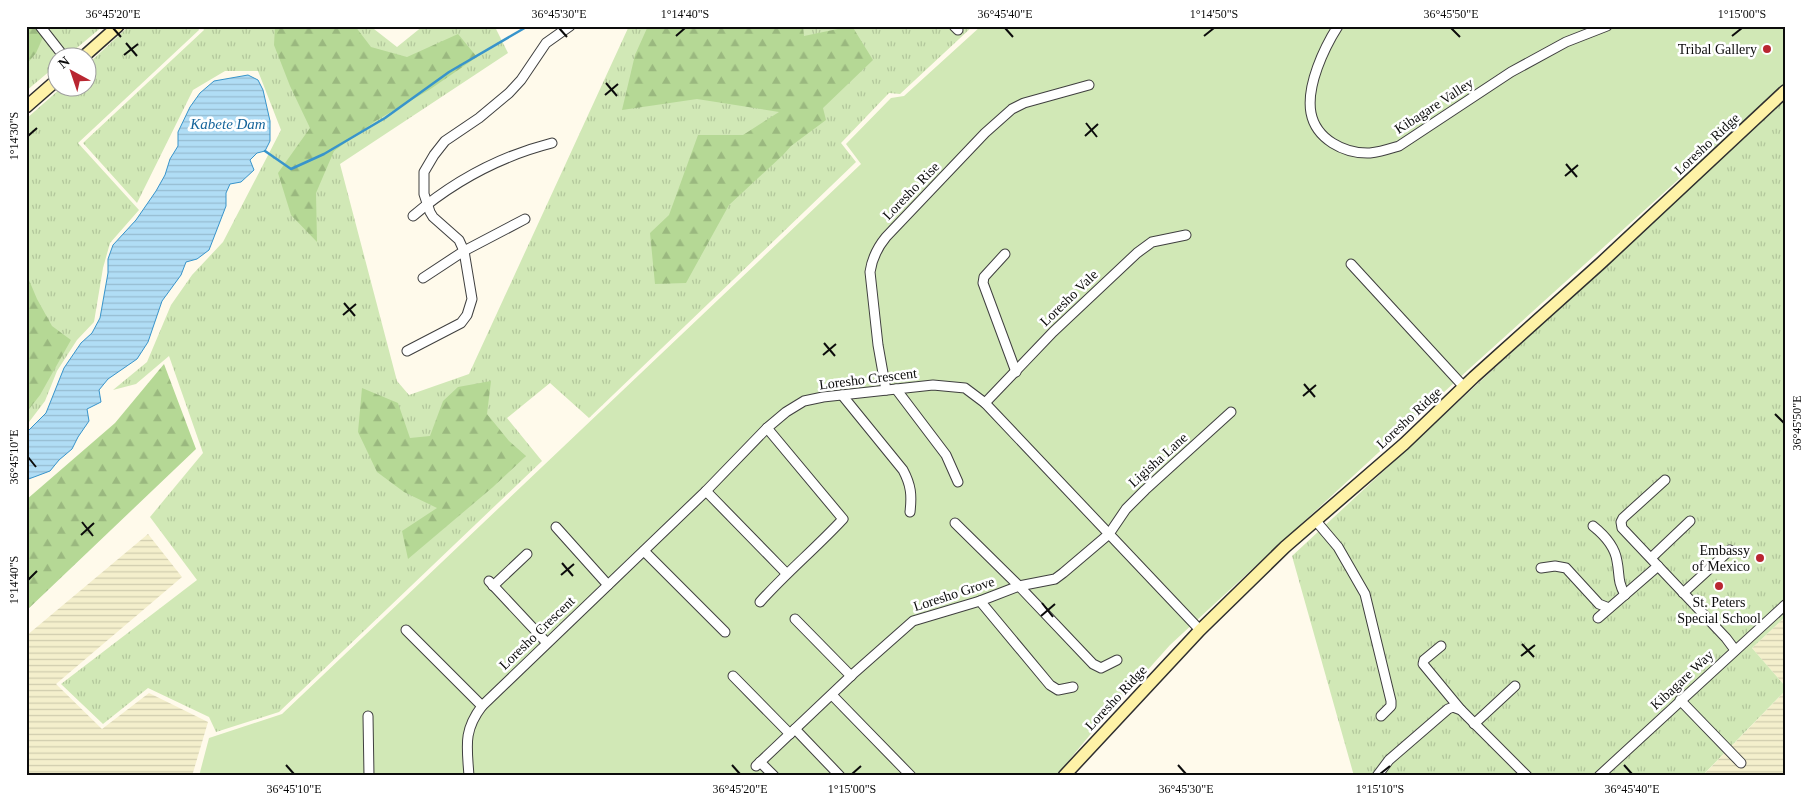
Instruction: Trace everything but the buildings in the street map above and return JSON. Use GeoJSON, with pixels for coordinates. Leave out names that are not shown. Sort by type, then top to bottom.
{"type":"FeatureCollection","features":[{"type":"Feature","properties":{"kind":"main road"},"geometry":{"type":"LineString","coordinates":[[93,48],[118,26]]}},
{"type":"Feature","properties":{"kind":"main road"},"geometry":{"type":"LineString","coordinates":[[26,106],[48,87]]}},
{"type":"Feature","properties":{"kind":"main road","name":"Loresho Ridge"},"geometry":{"type":"LineString","coordinates":[[1064,776],[1200,630],[1285,547],[1404,444],[1785,91]]}},
{"type":"Feature","properties":{"kind":"street"},"geometry":{"type":"LineString","coordinates":[[40,26],[57,48]]}},
{"type":"Feature","properties":{"kind":"street"},"geometry":{"type":"LineString","coordinates":[[407,351],[461,323],[468,315],[472,299],[464,251],[459,240],[433,217],[427,207],[428,204],[424,194],[424,172],[434,155],[454,134],[479,118],[509,92],[521,80],[546,43],[570,26]]}},
{"type":"Feature","properties":{"kind":"street","name":"Kibagare Valley"},"geometry":{"type":"LineString","coordinates":[[1338,26],[1321,58],[1310,100],[1311,114],[1319,131],[1328,141],[1338,146],[1367,153],[1380,152],[1399,146],[1511,72],[1566,42],[1607,26]]}},
{"type":"Feature","properties":{"kind":"street","name":"Loresho Rise"},"geometry":{"type":"LineString","coordinates":[[886,390],[878,345],[870,272],[871,261],[876,251],[886,237],[985,133],[1012,109],[1024,103],[1089,85]]}},
{"type":"Feature","properties":{"kind":"street"},"geometry":{"type":"LineString","coordinates":[[413,216],[468,177],[496,162],[529,149],[552,143]]}},
{"type":"Feature","properties":{"kind":"street"},"geometry":{"type":"LineString","coordinates":[[423,278],[464,251],[525,219]]}},
{"type":"Feature","properties":{"kind":"street","name":"Loresho Vale"},"geometry":{"type":"LineString","coordinates":[[985,403],[1053,332],[1146,245],[1186,235]]}},
{"type":"Feature","properties":{"kind":"street"},"geometry":{"type":"LineString","coordinates":[[1005,254],[984,276],[983,283],[1016,372]]}},
{"type":"Feature","properties":{"kind":"street"},"geometry":{"type":"LineString","coordinates":[[1351,264],[1464,387]]}},
{"type":"Feature","properties":{"kind":"street","name":"Loresho Crescent"},"geometry":{"type":"LineString","coordinates":[[469,776],[468,730],[474,716],[482,706],[706,491],[767,428],[786,412],[804,402],[823,397],[933,385],[965,388],[985,403],[1200,630]]}},
{"type":"Feature","properties":{"kind":"street"},"geometry":{"type":"LineString","coordinates":[[896,389],[946,455],[958,482]]}},
{"type":"Feature","properties":{"kind":"street"},"geometry":{"type":"LineString","coordinates":[[842,395],[903,470],[910,483],[912,496],[910,512]]}},
{"type":"Feature","properties":{"kind":"street","name":"Ligisha Lane"},"geometry":{"type":"LineString","coordinates":[[1109,534],[1126,509],[1145,490],[1232,412]]}},
{"type":"Feature","properties":{"kind":"street"},"geometry":{"type":"LineString","coordinates":[[760,602],[786,573],[843,519],[767,428]]}},
{"type":"Feature","properties":{"kind":"street"},"geometry":{"type":"LineString","coordinates":[[1665,480],[1626,514],[1621,522],[1622,528],[1726,638],[1735,650]]}},
{"type":"Feature","properties":{"kind":"street"},"geometry":{"type":"LineString","coordinates":[[706,491],[786,573]]}},
{"type":"Feature","properties":{"kind":"street"},"geometry":{"type":"LineString","coordinates":[[1316,521],[1338,547],[1365,594],[1391,701],[1391,706],[1381,716]]}},
{"type":"Feature","properties":{"kind":"street"},"geometry":{"type":"LineString","coordinates":[[1650,558],[1690,521]]}},
{"type":"Feature","properties":{"kind":"street"},"geometry":{"type":"LineString","coordinates":[[955,523],[1019,586],[1093,664],[1101,668],[1117,660]]}},
{"type":"Feature","properties":{"kind":"street"},"geometry":{"type":"LineString","coordinates":[[1593,526],[1605,536],[1617,559],[1619,583],[1625,595]]}},
{"type":"Feature","properties":{"kind":"street"},"geometry":{"type":"LineString","coordinates":[[556,527],[608,585]]}},
{"type":"Feature","properties":{"kind":"street","name":"Loresho Grove"},"geometry":{"type":"LineString","coordinates":[[774,776],[758,764],[851,676],[913,621],[980,601],[1019,586],[1055,578],[1069,569],[1109,534]]}},
{"type":"Feature","properties":{"kind":"street"},"geometry":{"type":"LineString","coordinates":[[644,550],[725,632]]}},
{"type":"Feature","properties":{"kind":"street"},"geometry":{"type":"LineString","coordinates":[[1683,593],[1730,550]]}},
{"type":"Feature","properties":{"kind":"street"},"geometry":{"type":"LineString","coordinates":[[527,554],[491,584],[547,643]]}},
{"type":"Feature","properties":{"kind":"street"},"geometry":{"type":"LineString","coordinates":[[1541,568],[1555,566],[1566,568],[1600,604],[1609,608]]}},
{"type":"Feature","properties":{"kind":"street"},"geometry":{"type":"LineString","coordinates":[[1598,618],[1658,566]]}},
{"type":"Feature","properties":{"kind":"street"},"geometry":{"type":"LineString","coordinates":[[980,601],[1050,685],[1058,690],[1073,687]]}},
{"type":"Feature","properties":{"kind":"street","name":"Kibagare Way"},"geometry":{"type":"LineString","coordinates":[[1599,776],[1785,605]]}},
{"type":"Feature","properties":{"kind":"street"},"geometry":{"type":"LineString","coordinates":[[795,619],[851,676]]}},
{"type":"Feature","properties":{"kind":"street"},"geometry":{"type":"LineString","coordinates":[[406,630],[482,706]]}},
{"type":"Feature","properties":{"kind":"street"},"geometry":{"type":"LineString","coordinates":[[1441,646],[1424,660],[1423,664],[1461,710],[1527,776]]}},
{"type":"Feature","properties":{"kind":"street"},"geometry":{"type":"LineString","coordinates":[[733,676],[840,776]]}},
{"type":"Feature","properties":{"kind":"street"},"geometry":{"type":"LineString","coordinates":[[1474,724],[1515,686]]}},
{"type":"Feature","properties":{"kind":"street"},"geometry":{"type":"LineString","coordinates":[[832,695],[911,776]]}},
{"type":"Feature","properties":{"kind":"street"},"geometry":{"type":"LineString","coordinates":[[1680,700],[1741,763]]}},
{"type":"Feature","properties":{"kind":"street"},"geometry":{"type":"LineString","coordinates":[[1377,776],[1389,760],[1448,709],[1454,707],[1461,710]]}},
{"type":"Feature","properties":{"kind":"street"},"geometry":{"type":"LineString","coordinates":[[368,716],[368,776]]}},
{"type":"Feature","properties":{"kind":"shaded area"},"geometry":{"type":"Polygon","coordinates":[[[148,534],[182,577],[56,684],[102,729],[149,693],[208,722],[192,776],[26,776],[26,636],[148,534]]]}},
{"type":"Feature","properties":{"kind":"shaded area"},"geometry":{"type":"Polygon","coordinates":[[[1785,617],[1785,686],[1752,648],[1785,617]]]}},
{"type":"Feature","properties":{"kind":"shaded area"},"geometry":{"type":"Polygon","coordinates":[[[1785,691],[1785,776],[1702,776],[1713,765],[1785,691]]]}},
{"type":"Feature","properties":{"kind":"green space"},"geometry":{"type":"Polygon","coordinates":[[[26,26],[103,26],[77,48],[48,48],[48,73],[26,91],[26,26]]]}},
{"type":"Feature","properties":{"kind":"green space"},"geometry":{"type":"Polygon","coordinates":[[[26,26],[48,26],[36,53],[26,65],[26,26]]]}},
{"type":"Feature","properties":{"kind":"green space"},"geometry":{"type":"Polygon","coordinates":[[[129,26],[197,26],[199,30],[78,143],[139,210],[110,243],[103,268],[94,322],[77,340],[57,371],[45,401],[26,426],[26,119],[50,98],[98,98],[98,55],[129,26]]]}},
{"type":"Feature","properties":{"kind":"green space"},"geometry":{"type":"Polygon","coordinates":[[[202,26],[372,26],[397,47],[423,26],[495,27],[508,53],[340,164],[397,381],[409,395],[469,374],[629,26],[973,26],[900,94],[889,93],[841,143],[856,162],[589,418],[550,383],[507,418],[542,461],[279,712],[216,732],[209,717],[148,688],[103,724],[61,684],[197,580],[150,517],[203,453],[169,356],[136,384],[113,390],[147,362],[171,305],[192,275],[223,242],[281,130],[258,71],[225,71],[193,90],[137,203],[83,143],[204,30],[202,26]]]}},
{"type":"Feature","properties":{"kind":"green space"},"geometry":{"type":"Polygon","coordinates":[[[275,26],[355,26],[371,47],[407,57],[458,34],[477,57],[429,90],[377,120],[334,151],[316,193],[317,242],[291,215],[278,173],[310,128],[290,86],[274,45],[275,26]]]}},
{"type":"Feature","properties":{"kind":"green space"},"geometry":{"type":"Polygon","coordinates":[[[648,26],[803,26],[804,36],[852,26],[873,60],[823,108],[826,120],[791,146],[729,205],[686,283],[655,284],[650,233],[669,215],[698,135],[743,135],[779,112],[697,99],[622,110],[635,55],[648,26]]]}},
{"type":"Feature","properties":{"kind":"green space"},"geometry":{"type":"Polygon","coordinates":[[[981,26],[1785,26],[1785,83],[1469,369],[1170,645],[1094,730],[1056,776],[199,776],[209,738],[282,714],[861,164],[846,144],[891,98],[904,96],[981,26]]]}},
{"type":"Feature","properties":{"kind":"green space"},"geometry":{"type":"Polygon","coordinates":[[[1785,99],[1785,617],[1752,648],[1785,686],[1785,691],[1702,776],[1354,776],[1292,556],[1785,99]]]}},
{"type":"Feature","properties":{"kind":"green space"},"geometry":{"type":"Polygon","coordinates":[[[26,273],[37,299],[52,326],[71,340],[40,395],[26,413],[26,273]]]}},
{"type":"Feature","properties":{"kind":"green space"},"geometry":{"type":"Polygon","coordinates":[[[164,364],[196,449],[26,611],[26,500],[115,423],[164,364]]]}},
{"type":"Feature","properties":{"kind":"green space"},"geometry":{"type":"Polygon","coordinates":[[[491,381],[487,414],[509,441],[526,456],[493,487],[408,559],[402,531],[437,508],[404,492],[377,472],[358,432],[362,388],[398,403],[410,438],[430,436],[443,401],[458,387],[491,381]]]}},
{"type":"Feature","properties":{"kind":"water","name":"Kabete Dam"},"geometry":{"type":"Polygon","coordinates":[[[248,75],[258,80],[263,90],[270,121],[270,141],[265,151],[257,153],[250,160],[254,170],[241,182],[230,184],[226,193],[226,206],[209,250],[197,259],[186,262],[181,275],[162,301],[148,342],[137,359],[108,379],[99,390],[101,402],[87,409],[89,421],[72,449],[50,471],[26,480],[26,433],[46,413],[64,368],[81,343],[92,333],[100,318],[108,273],[108,259],[113,245],[136,220],[156,191],[178,146],[178,132],[190,107],[200,93],[214,81],[248,75]]]}},
{"type":"Feature","properties":{"kind":"waterway"},"geometry":{"type":"LineString","coordinates":[[265,151],[291,169],[324,154],[385,118],[449,72],[528,26]]}},
{"type":"Feature","properties":{"kind":"place","name":"Tribal Gallery"},"geometry":{"type":"Point","coordinates":[1767,49]}},
{"type":"Feature","properties":{"kind":"place","name":"Embassy of Mexico"},"geometry":{"type":"Point","coordinates":[1760,558]}},
{"type":"Feature","properties":{"kind":"place","name":"St. Peters Special School"},"geometry":{"type":"Point","coordinates":[1719,586]}}]}
